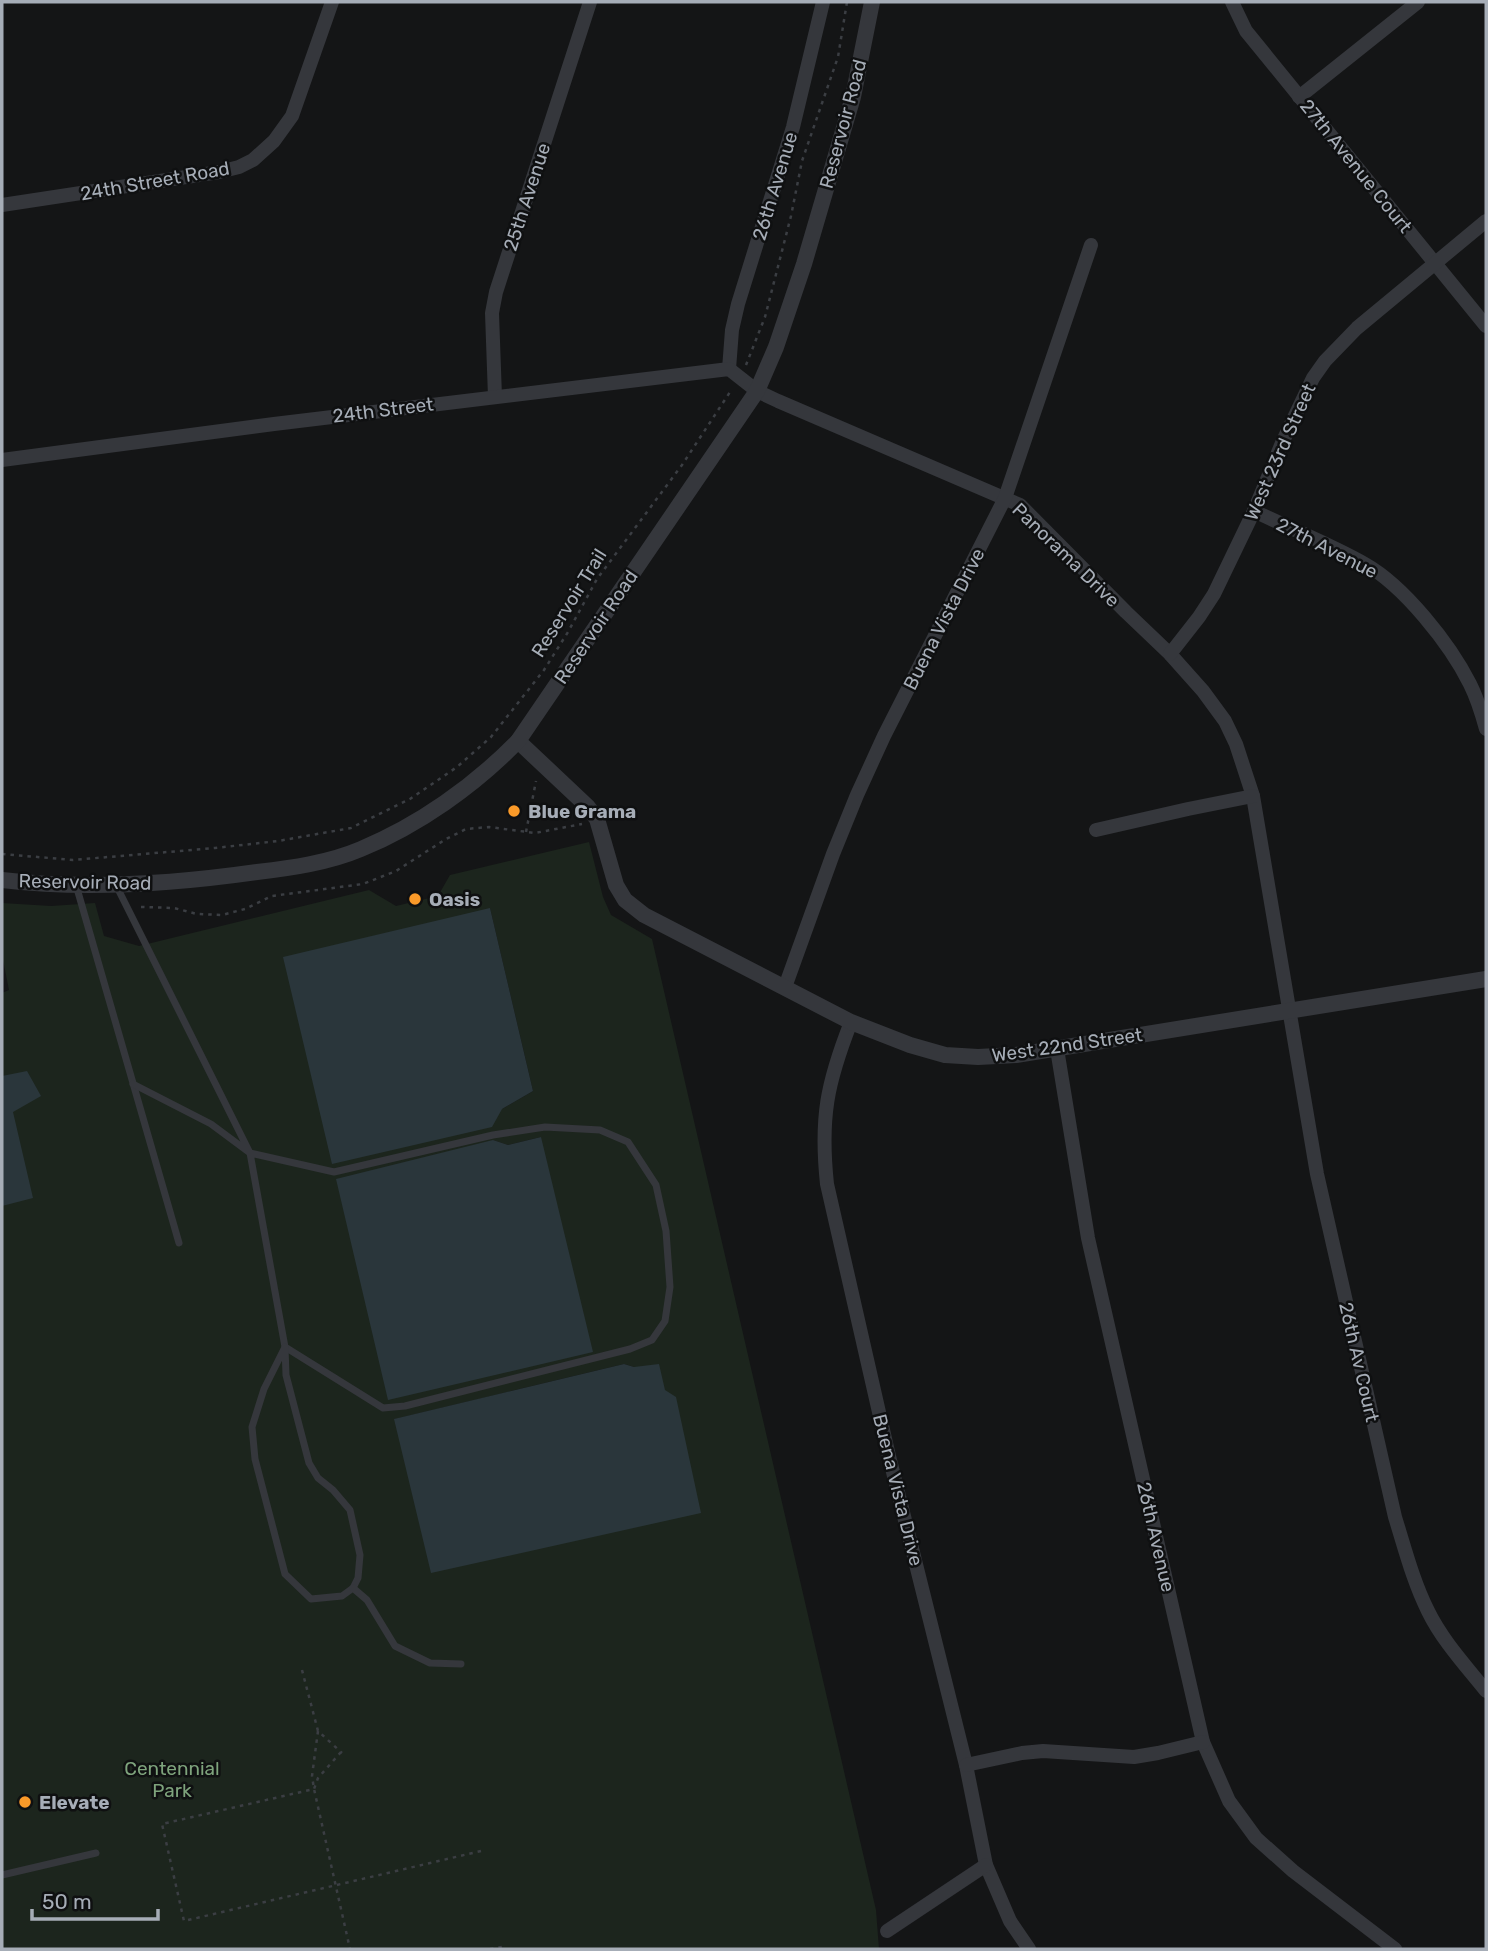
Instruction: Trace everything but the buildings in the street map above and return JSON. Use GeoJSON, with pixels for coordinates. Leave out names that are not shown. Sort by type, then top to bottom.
{"type":"FeatureCollection","features":[{"type":"Feature","properties":{"kind":"street","name":"24th Street Road"},"geometry":{"type":"LineString","coordinates":[[2,205],[219,172],[253,160],[274,141],[292,116],[332,2]]}},
{"type":"Feature","properties":{"kind":"street","name":"25th Avenue"},"geometry":{"type":"LineString","coordinates":[[495,397],[492,313],[496,292],[590,2]]}},
{"type":"Feature","properties":{"kind":"street","name":"26th Avenue"},"geometry":{"type":"LineString","coordinates":[[734,373],[732,330],[735,317],[793,127],[823,2]]}},
{"type":"Feature","properties":{"kind":"street","name":"Reservoir Road"},"geometry":{"type":"LineString","coordinates":[[2,880],[115,885],[195,881],[302,866],[359,850],[400,830],[455,795],[492,767],[518,741],[758,391],[800,275],[849,110],[872,2]]}},
{"type":"Feature","properties":{"kind":"street","name":"27th Avenue Court"},"geometry":{"type":"LineString","coordinates":[[1232,2],[1246,31],[1486,326]]}},
{"type":"Feature","properties":{"kind":"street"},"geometry":{"type":"LineString","coordinates":[[1299,97],[1418,2]]}},
{"type":"Feature","properties":{"kind":"street","name":"West 23rd Street"},"geometry":{"type":"LineString","coordinates":[[1170,653],[1214,594],[1254,511],[1282,443],[1313,378],[1325,361],[1357,328],[1486,221]]}},
{"type":"Feature","properties":{"kind":"street","name":"Buena Vista Drive"},"geometry":{"type":"LineString","coordinates":[[785,987],[857,795],[884,736],[1005,498],[1091,245]]}},
{"type":"Feature","properties":{"kind":"street","name":"24th Street"},"geometry":{"type":"LineString","coordinates":[[2,460],[495,397],[734,373]]}},
{"type":"Feature","properties":{"kind":"street"},"geometry":{"type":"LineString","coordinates":[[734,373],[758,391]]}},
{"type":"Feature","properties":{"kind":"street","name":"Panorama Drive"},"geometry":{"type":"LineString","coordinates":[[758,391],[1020,505],[1170,653],[1203,691],[1225,721],[1236,744],[1253,796],[1289,1011]]}},
{"type":"Feature","properties":{"kind":"street","name":"27th Avenue"},"geometry":{"type":"LineString","coordinates":[[1254,511],[1366,565],[1394,584],[1414,604],[1452,653],[1470,684],[1486,729]]}},
{"type":"Feature","properties":{"kind":"street","name":"West 22nd Street"},"geometry":{"type":"LineString","coordinates":[[518,741],[549,768],[597,819],[616,885],[625,900],[644,915],[851,1022],[910,1045],[945,1055],[1016,1055],[1486,979]]}},
{"type":"Feature","properties":{"kind":"street"},"geometry":{"type":"LineString","coordinates":[[1096,830],[1253,796]]}},
{"type":"Feature","properties":{"kind":"street","name":"26th Av Court"},"geometry":{"type":"LineString","coordinates":[[1289,1011],[1317,1174],[1399,1530],[1428,1613],[1486,1691]]}},
{"type":"Feature","properties":{"kind":"street","name":"Buena Vista Drive"},"geometry":{"type":"LineString","coordinates":[[851,1022],[838,1054],[825,1105],[823,1150],[827,1184],[889,1456],[966,1765],[986,1865],[1010,1921],[1029,1949]]}},
{"type":"Feature","properties":{"kind":"street","name":"26th Avenue"},"geometry":{"type":"LineString","coordinates":[[1056,1049],[1088,1238],[1203,1742],[1229,1801],[1256,1838],[1293,1871],[1395,1949]]}},
{"type":"Feature","properties":{"kind":"street"},"geometry":{"type":"LineString","coordinates":[[966,1765],[1043,1751],[1134,1757],[1203,1742]]}},
{"type":"Feature","properties":{"kind":"street"},"geometry":{"type":"LineString","coordinates":[[887,1931],[986,1865]]}},
{"type":"Feature","properties":{"kind":"lane"},"geometry":{"type":"LineString","coordinates":[[76,884],[178,1243]]}},
{"type":"Feature","properties":{"kind":"lane"},"geometry":{"type":"LineString","coordinates":[[115,885],[250,1153],[285,1347],[286,1375],[309,1463],[318,1478],[333,1490],[349,1510],[360,1555],[358,1578],[353,1588],[342,1595],[311,1599],[285,1574],[255,1459],[252,1427],[264,1389],[285,1347]]}},
{"type":"Feature","properties":{"kind":"lane"},"geometry":{"type":"LineString","coordinates":[[133,1084],[211,1124],[250,1153],[334,1172],[493,1135],[545,1126],[600,1130],[628,1142],[656,1185],[666,1231],[670,1287],[665,1321],[652,1340],[630,1349],[405,1406],[383,1408],[285,1347]]}},
{"type":"Feature","properties":{"kind":"lane"},"geometry":{"type":"LineString","coordinates":[[353,1588],[367,1600],[395,1646],[430,1663],[461,1664]]}},
{"type":"Feature","properties":{"kind":"lane"},"geometry":{"type":"LineString","coordinates":[[2,1875],[96,1853]]}},
{"type":"Feature","properties":{"kind":"path","name":"Reservoir Trail"},"geometry":{"type":"LineString","coordinates":[[2,854],[73,860],[264,843],[351,828],[410,799],[457,767],[491,737],[544,670],[597,579],[682,466],[734,373],[748,362],[765,317],[802,161],[838,57],[847,2]]}},
{"type":"Feature","properties":{"kind":"path"},"geometry":{"type":"LineString","coordinates":[[526,832],[536,780],[549,768]]}},
{"type":"Feature","properties":{"kind":"path"},"geometry":{"type":"LineString","coordinates":[[127,908],[151,906],[197,914],[222,915],[245,909],[272,896],[363,884],[396,871],[466,829],[489,827],[526,832],[552,831],[597,819]]}},
{"type":"Feature","properties":{"kind":"path"},"geometry":{"type":"LineString","coordinates":[[302,1670],[318,1731],[312,1776],[314,1788],[350,1949]]}},
{"type":"Feature","properties":{"kind":"path"},"geometry":{"type":"LineString","coordinates":[[314,1788],[318,1778],[341,1753],[318,1731]]}},
{"type":"Feature","properties":{"kind":"path"},"geometry":{"type":"LineString","coordinates":[[314,1788],[162,1824],[184,1921],[481,1851]]}},
{"type":"Feature","properties":{"kind":"path"},"geometry":{"type":"LineString","coordinates":[[490,1949],[502,1947]]}},
{"type":"Feature","properties":{"kind":"green space","name":"Centennial Park"},"geometry":{"type":"Polygon","coordinates":[[[589,842],[603,897],[611,915],[652,939],[876,1910],[879,1949],[2,1949],[2,993],[9,990],[2,955],[2,903],[51,906],[95,903],[104,936],[139,946],[369,890],[396,906],[438,896],[450,875],[589,842]],[[490,908],[502,1109],[533,1091],[490,908]],[[541,1137],[508,1145],[493,1140],[388,1400],[541,1137]],[[624,1364],[395,1419],[665,1390],[634,1367],[624,1364]]]}},
{"type":"Feature","properties":{"kind":"shaded area"},"geometry":{"type":"Polygon","coordinates":[[[490,908],[533,1091],[502,1109],[492,1127],[332,1164],[283,957],[490,908]]]}},
{"type":"Feature","properties":{"kind":"shaded area"},"geometry":{"type":"Polygon","coordinates":[[[27,1071],[41,1096],[13,1112],[33,1198],[2,1206],[2,1076],[27,1071]]]}},
{"type":"Feature","properties":{"kind":"shaded area"},"geometry":{"type":"Polygon","coordinates":[[[541,1137],[593,1352],[388,1400],[336,1179],[493,1140],[508,1145],[541,1137]]]}},
{"type":"Feature","properties":{"kind":"shaded area"},"geometry":{"type":"Polygon","coordinates":[[[624,1364],[634,1367],[659,1364],[665,1390],[676,1397],[701,1513],[431,1573],[394,1419],[624,1364]]]}},
{"type":"Feature","properties":{"kind":"place","name":"Blue Grama"},"geometry":{"type":"Point","coordinates":[514,811]}},
{"type":"Feature","properties":{"kind":"place","name":"Oasis"},"geometry":{"type":"Point","coordinates":[415,899]}},
{"type":"Feature","properties":{"kind":"place","name":"Elevate"},"geometry":{"type":"Point","coordinates":[25,1802]}}]}
